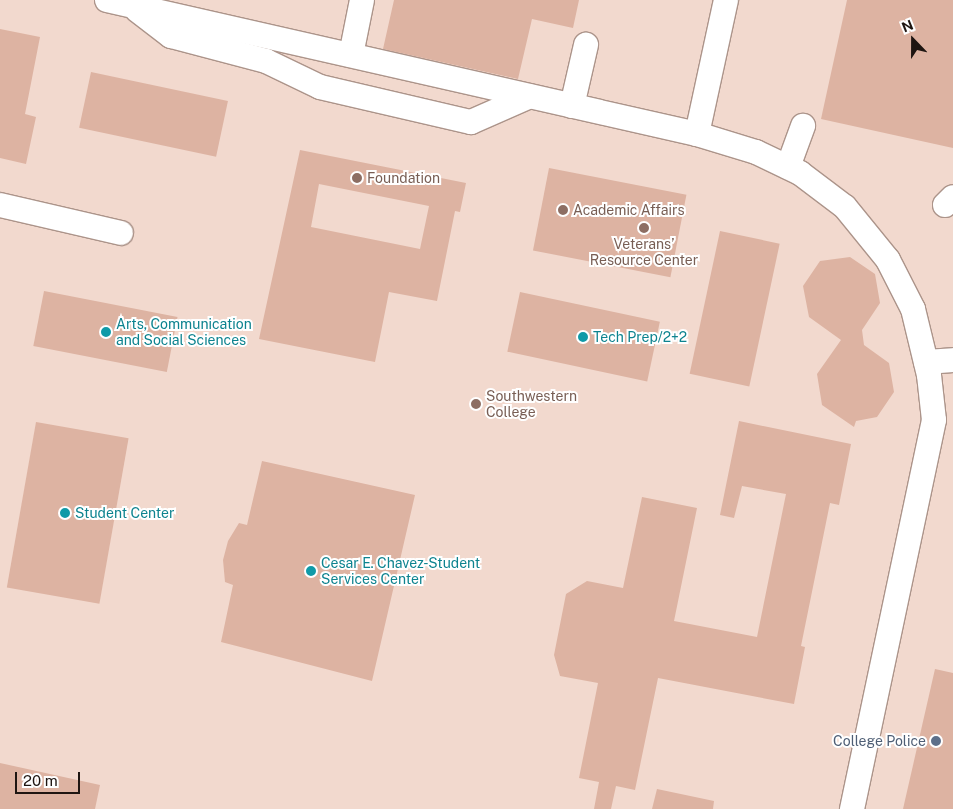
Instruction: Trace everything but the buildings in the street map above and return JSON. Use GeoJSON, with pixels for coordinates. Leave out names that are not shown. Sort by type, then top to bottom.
{"type":"FeatureCollection","features":[{"type":"Feature","properties":{"kind":"lane"},"geometry":{"type":"LineString","coordinates":[[107,0],[132,2],[351,55],[697,134],[756,152],[788,167],[845,207],[888,260],[912,309],[926,362],[934,420],[852,809]]}},
{"type":"Feature","properties":{"kind":"lane"},"geometry":{"type":"LineString","coordinates":[[351,55],[362,0]]}},
{"type":"Feature","properties":{"kind":"lane"},"geometry":{"type":"LineString","coordinates":[[697,134],[726,0]]}},
{"type":"Feature","properties":{"kind":"lane"},"geometry":{"type":"LineString","coordinates":[[132,2],[171,36],[266,61],[320,87],[471,122],[530,96]]}},
{"type":"Feature","properties":{"kind":"lane"},"geometry":{"type":"LineString","coordinates":[[572,106],[586,45]]}},
{"type":"Feature","properties":{"kind":"lane"},"geometry":{"type":"LineString","coordinates":[[788,167],[802,126]]}},
{"type":"Feature","properties":{"kind":"lane"},"geometry":{"type":"LineString","coordinates":[[0,205],[120,233]]}},
{"type":"Feature","properties":{"kind":"lane"},"geometry":{"type":"LineString","coordinates":[[926,362],[953,360]]}},
{"type":"Feature","properties":{"kind":"place","name":"Foundation"},"geometry":{"type":"Point","coordinates":[357,178]}},
{"type":"Feature","properties":{"kind":"place","name":"Academic Affairs"},"geometry":{"type":"Point","coordinates":[563,210]}},
{"type":"Feature","properties":{"kind":"place","name":"Veterans’ Resource Center"},"geometry":{"type":"Point","coordinates":[644,228]}},
{"type":"Feature","properties":{"kind":"place","name":"Arts, Communication and Social Sciences"},"geometry":{"type":"Point","coordinates":[106,332]}},
{"type":"Feature","properties":{"kind":"place","name":"Tech Prep/2+2"},"geometry":{"type":"Point","coordinates":[583,337]}},
{"type":"Feature","properties":{"kind":"place","name":"Southwestern College"},"geometry":{"type":"Point","coordinates":[476,404]}},
{"type":"Feature","properties":{"kind":"place","name":"Student Center"},"geometry":{"type":"Point","coordinates":[65,513]}},
{"type":"Feature","properties":{"kind":"place","name":"Cesar E. Chavez-Student Services Center"},"geometry":{"type":"Point","coordinates":[311,571]}},
{"type":"Feature","properties":{"kind":"place","name":"College Police"},"geometry":{"type":"Point","coordinates":[936,741]}}]}
